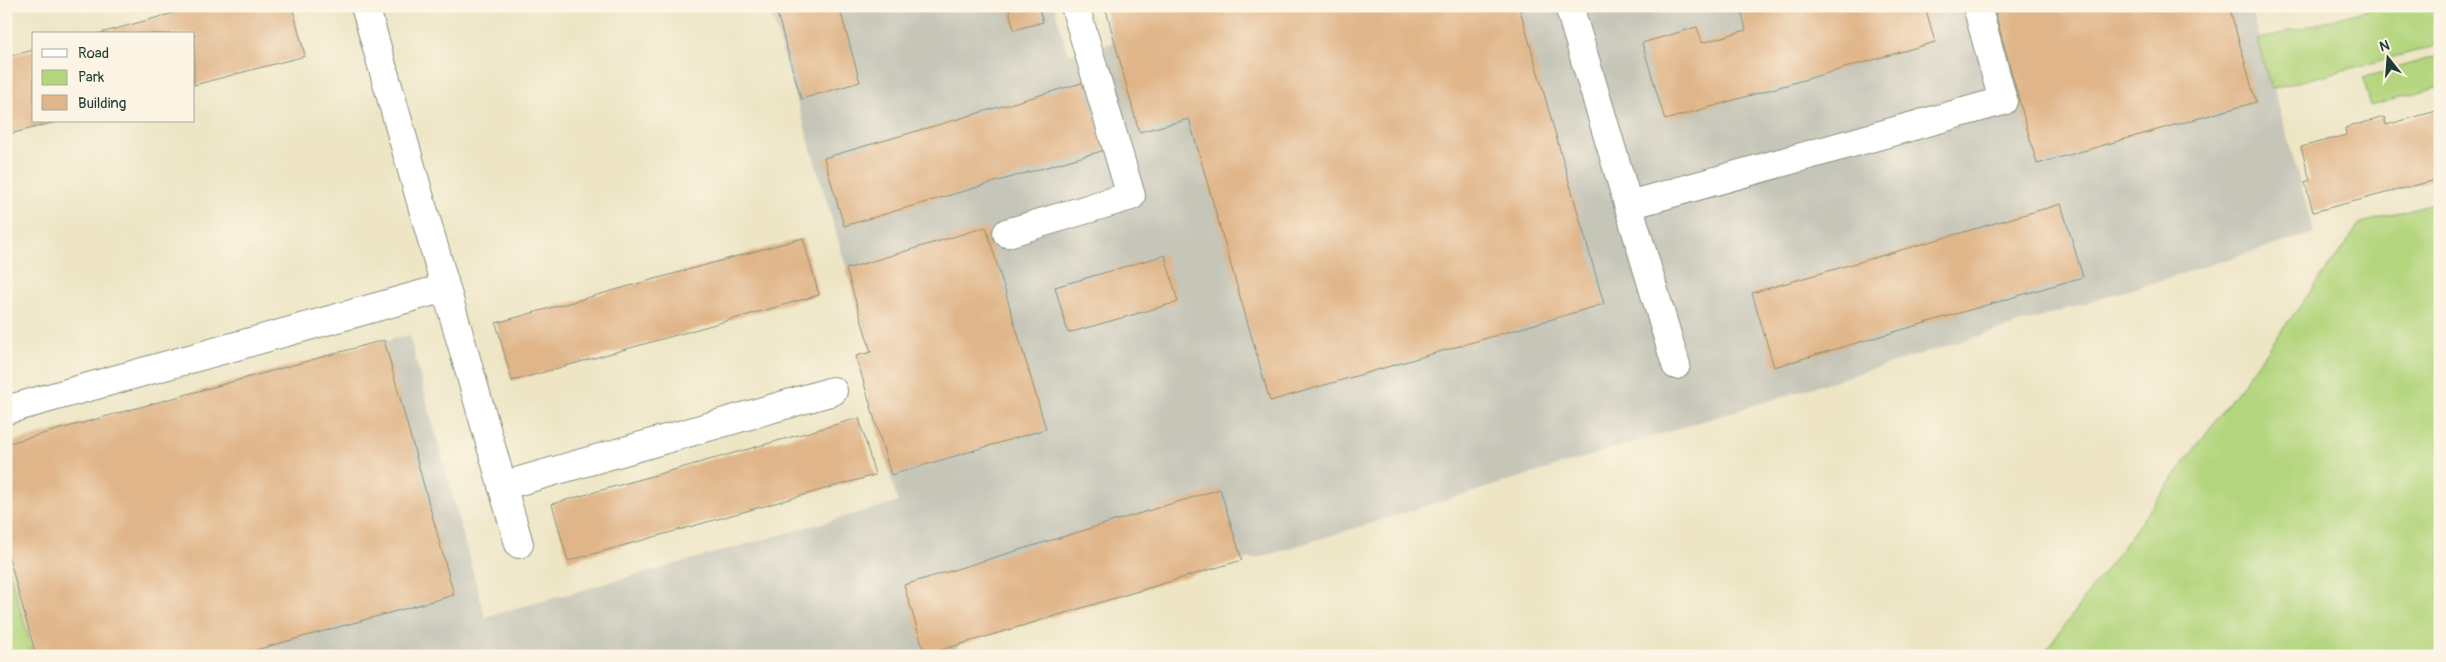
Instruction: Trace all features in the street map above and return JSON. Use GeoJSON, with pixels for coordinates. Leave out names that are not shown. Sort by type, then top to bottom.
{"type":"FeatureCollection","features":[{"type":"Feature","properties":{"kind":"lane"},"geometry":{"type":"LineString","coordinates":[[365,6],[519,544]]}},
{"type":"Feature","properties":{"kind":"lane"},"geometry":{"type":"LineString","coordinates":[[1007,234],[1132,196],[1075,6]]}},
{"type":"Feature","properties":{"kind":"lane"},"geometry":{"type":"LineString","coordinates":[[1569,6],[1676,365]]}},
{"type":"Feature","properties":{"kind":"lane"},"geometry":{"type":"LineString","coordinates":[[1629,205],[2002,101],[1977,6]]}},
{"type":"Feature","properties":{"kind":"lane"},"geometry":{"type":"LineString","coordinates":[[6,410],[445,288]]}},
{"type":"Feature","properties":{"kind":"lane"},"geometry":{"type":"LineString","coordinates":[[502,486],[833,391]]}},
{"type":"Feature","properties":{"kind":"shaded area"},"geometry":{"type":"Polygon","coordinates":[[[769,6],[1054,6],[1068,54],[1113,43],[1104,6],[2251,6],[2314,233],[1261,557],[1241,560],[957,644],[960,656],[36,656],[6,547],[6,444],[409,335],[485,617],[898,502],[856,356],[871,351],[769,6]]]}},
{"type":"Feature","properties":{"kind":"green space"},"geometry":{"type":"Polygon","coordinates":[[[2383,6],[2440,6],[2440,45],[2271,89],[2257,40],[2383,6]]]}},
{"type":"Feature","properties":{"kind":"green space"},"geometry":{"type":"Polygon","coordinates":[[[2440,55],[2440,86],[2371,106],[2363,78],[2440,55]]]}},
{"type":"Feature","properties":{"kind":"green space"},"geometry":{"type":"Polygon","coordinates":[[[2440,201],[2440,656],[2042,656],[2361,223],[2440,201]]]}},
{"type":"Feature","properties":{"kind":"green space"},"geometry":{"type":"Polygon","coordinates":[[[6,559],[34,656],[6,656],[6,559]]]}},
{"type":"Feature","properties":{"kind":"building"},"geometry":{"type":"Polygon","coordinates":[[[199,6],[292,6],[305,56],[195,85],[195,32],[104,32],[199,6]]]}},
{"type":"Feature","properties":{"kind":"building"},"geometry":{"type":"Polygon","coordinates":[[[775,6],[839,6],[860,82],[801,99],[775,6]]]}},
{"type":"Feature","properties":{"kind":"building"},"geometry":{"type":"Polygon","coordinates":[[[1008,6],[1038,6],[1043,22],[1014,30],[1008,6]]]}},
{"type":"Feature","properties":{"kind":"building"},"geometry":{"type":"Polygon","coordinates":[[[1105,6],[1519,6],[1604,304],[1270,401],[1189,119],[1139,132],[1105,6]]]}},
{"type":"Feature","properties":{"kind":"building"},"geometry":{"type":"Polygon","coordinates":[[[1740,6],[1925,6],[1935,42],[1665,120],[1642,43],[1697,27],[1702,43],[1746,30],[1740,6]]]}},
{"type":"Feature","properties":{"kind":"building"},"geometry":{"type":"Polygon","coordinates":[[[1993,6],[2229,6],[2256,102],[2037,164],[1993,6]]]}},
{"type":"Feature","properties":{"kind":"building"},"geometry":{"type":"Polygon","coordinates":[[[32,50],[32,122],[56,122],[6,135],[6,57],[32,50]]]}},
{"type":"Feature","properties":{"kind":"building"},"geometry":{"type":"Polygon","coordinates":[[[1085,82],[1105,150],[844,226],[824,158],[1085,82]]]}},
{"type":"Feature","properties":{"kind":"building"},"geometry":{"type":"Polygon","coordinates":[[[2440,110],[2440,179],[2313,212],[2305,182],[2310,180],[2301,147],[2346,135],[2345,128],[2384,117],[2386,125],[2440,110]]]}},
{"type":"Feature","properties":{"kind":"building"},"geometry":{"type":"Polygon","coordinates":[[[2061,204],[2083,277],[1774,367],[1752,293],[2061,204]]]}},
{"type":"Feature","properties":{"kind":"building"},"geometry":{"type":"Polygon","coordinates":[[[986,227],[1046,429],[891,475],[856,356],[871,352],[846,269],[986,227]]]}},
{"type":"Feature","properties":{"kind":"building"},"geometry":{"type":"Polygon","coordinates":[[[803,238],[819,295],[512,381],[496,323],[803,238]]]}},
{"type":"Feature","properties":{"kind":"building"},"geometry":{"type":"Polygon","coordinates":[[[1165,255],[1178,302],[1068,333],[1055,287],[1165,255]]]}},
{"type":"Feature","properties":{"kind":"building"},"geometry":{"type":"Polygon","coordinates":[[[384,340],[454,595],[234,656],[36,656],[6,547],[6,444],[384,340]]]}},
{"type":"Feature","properties":{"kind":"building"},"geometry":{"type":"Polygon","coordinates":[[[859,418],[875,475],[568,561],[552,504],[859,418]]]}},
{"type":"Feature","properties":{"kind":"building"},"geometry":{"type":"Polygon","coordinates":[[[1220,489],[1242,560],[925,655],[904,585],[1220,489]]]}}]}
